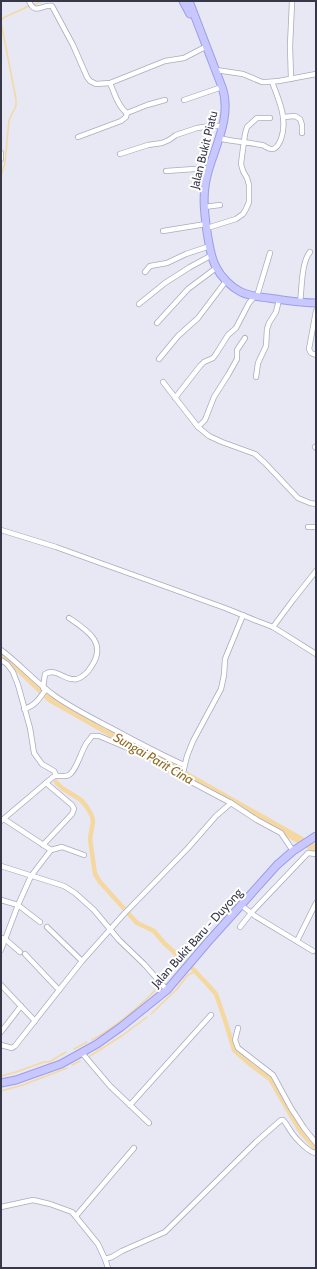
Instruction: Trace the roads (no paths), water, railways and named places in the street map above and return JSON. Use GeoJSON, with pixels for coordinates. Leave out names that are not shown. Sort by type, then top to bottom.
{"type":"FeatureCollection","features":[{"type":"Feature","properties":{"kind":"main road","name":"Jalan Bukit Piatu"},"geometry":{"type":"LineString","coordinates":[[184,1],[207,46],[225,94],[226,108],[219,138],[209,168],[204,192],[204,207],[210,246],[216,268],[226,281],[240,292],[279,300],[300,303],[316,303]]}},
{"type":"Feature","properties":{"kind":"main road","name":"Jalan Bukit Baru - Duyong"},"geometry":{"type":"LineString","coordinates":[[1,1083],[16,1080],[61,1064],[82,1053],[121,1028],[167,990],[277,865],[295,849],[313,837]]}},
{"type":"Feature","properties":{"kind":"street"},"geometry":{"type":"LineString","coordinates":[[291,79],[290,46],[292,2]]}},
{"type":"Feature","properties":{"kind":"street"},"geometry":{"type":"LineString","coordinates":[[30,4],[38,8],[49,5],[52,6],[73,45],[87,77],[90,81],[96,84],[110,83],[165,61],[184,58],[207,46]]}},
{"type":"Feature","properties":{"kind":"street"},"geometry":{"type":"LineString","coordinates":[[216,70],[244,74],[262,82],[272,82],[316,74]]}},
{"type":"Feature","properties":{"kind":"street"},"geometry":{"type":"LineString","coordinates":[[219,138],[243,143],[264,145],[270,149],[274,149],[277,146],[283,130],[283,117],[272,82]]}},
{"type":"Feature","properties":{"kind":"street"},"geometry":{"type":"LineString","coordinates":[[110,83],[119,104],[124,112],[127,113]]}},
{"type":"Feature","properties":{"kind":"street"},"geometry":{"type":"LineString","coordinates":[[184,100],[222,87]]}},
{"type":"Feature","properties":{"kind":"street"},"geometry":{"type":"LineString","coordinates":[[78,137],[121,121],[126,117],[127,113],[165,100]]}},
{"type":"Feature","properties":{"kind":"street"},"geometry":{"type":"LineString","coordinates":[[283,117],[295,116],[300,119],[302,133]]}},
{"type":"Feature","properties":{"kind":"street"},"geometry":{"type":"LineString","coordinates":[[164,231],[207,226],[236,219],[243,214],[249,202],[249,185],[242,164],[243,143],[247,127],[256,118],[270,118]]}},
{"type":"Feature","properties":{"kind":"street"},"geometry":{"type":"LineString","coordinates":[[120,154],[148,145],[162,143],[176,135],[197,128],[222,126]]}},
{"type":"Feature","properties":{"kind":"street"},"geometry":{"type":"LineString","coordinates":[[1,153],[1,159]]}},
{"type":"Feature","properties":{"kind":"street"},"geometry":{"type":"LineString","coordinates":[[166,171],[209,168]]}},
{"type":"Feature","properties":{"kind":"street"},"geometry":{"type":"LineString","coordinates":[[204,207],[220,205]]}},
{"type":"Feature","properties":{"kind":"street"},"geometry":{"type":"LineString","coordinates":[[145,272],[150,266],[167,264],[186,254],[210,246]]}},
{"type":"Feature","properties":{"kind":"street"},"geometry":{"type":"LineString","coordinates":[[300,303],[304,266],[310,252]]}},
{"type":"Feature","properties":{"kind":"street"},"geometry":{"type":"LineString","coordinates":[[175,398],[200,366],[204,362],[213,358],[228,334],[236,328],[249,303],[256,296],[270,253]]}},
{"type":"Feature","properties":{"kind":"street"},"geometry":{"type":"LineString","coordinates":[[139,304],[165,283],[212,255]]}},
{"type":"Feature","properties":{"kind":"street"},"geometry":{"type":"LineString","coordinates":[[157,323],[188,290],[216,268]]}},
{"type":"Feature","properties":{"kind":"street"},"geometry":{"type":"LineString","coordinates":[[159,359],[178,336],[198,318],[226,281]]}},
{"type":"Feature","properties":{"kind":"street"},"geometry":{"type":"LineString","coordinates":[[256,377],[258,363],[266,346],[267,329],[276,312],[279,300]]}},
{"type":"Feature","properties":{"kind":"street"},"geometry":{"type":"LineString","coordinates":[[316,311],[309,349],[311,353],[316,355]]}},
{"type":"Feature","properties":{"kind":"street"},"geometry":{"type":"LineString","coordinates":[[198,427],[205,420],[214,398],[237,360],[237,350],[245,338]]}},
{"type":"Feature","properties":{"kind":"street"},"geometry":{"type":"LineString","coordinates":[[163,382],[203,432],[215,439],[255,454],[298,498],[316,504]]}},
{"type":"Feature","properties":{"kind":"street"},"geometry":{"type":"LineString","coordinates":[[308,527],[316,527]]}},
{"type":"Feature","properties":{"kind":"street"},"geometry":{"type":"LineString","coordinates":[[1,530],[56,547],[190,594],[273,627],[316,654]]}},
{"type":"Feature","properties":{"kind":"street"},"geometry":{"type":"LineString","coordinates":[[273,627],[315,573]]}},
{"type":"Feature","properties":{"kind":"street"},"geometry":{"type":"LineString","coordinates":[[183,776],[184,767],[194,741],[221,689],[224,676],[225,659],[243,615]]}},
{"type":"Feature","properties":{"kind":"street"},"geometry":{"type":"LineString","coordinates":[[26,708],[38,700],[44,691],[43,678],[45,674],[48,672],[56,672],[71,679],[77,679],[89,670],[96,658],[97,644],[94,639],[82,627],[69,618]]}},
{"type":"Feature","properties":{"kind":"street"},"geometry":{"type":"LineString","coordinates":[[1,650],[18,664],[44,691],[184,767]]}},
{"type":"Feature","properties":{"kind":"street"},"geometry":{"type":"LineString","coordinates":[[1,660],[7,664],[13,672],[26,708],[34,753],[42,764],[54,771],[56,775]]}},
{"type":"Feature","properties":{"kind":"street"},"geometry":{"type":"LineString","coordinates":[[51,850],[2,820],[56,775],[65,776],[74,770],[78,759],[92,736],[99,736],[153,759],[281,833],[295,849]]}},
{"type":"Feature","properties":{"kind":"street"},"geometry":{"type":"LineString","coordinates":[[43,845],[72,814],[74,809],[72,805],[46,783]]}},
{"type":"Feature","properties":{"kind":"street"},"geometry":{"type":"LineString","coordinates":[[1,1045],[14,1048],[82,961],[123,915],[193,843],[216,816],[231,803]]}},
{"type":"Feature","properties":{"kind":"street"},"geometry":{"type":"LineString","coordinates":[[1,950],[3,939],[31,876],[51,850],[66,848],[84,855]]}},
{"type":"Feature","properties":{"kind":"street"},"geometry":{"type":"LineString","coordinates":[[240,927],[308,853],[316,854]]}},
{"type":"Feature","properties":{"kind":"street"},"geometry":{"type":"LineString","coordinates":[[1,866],[69,889],[94,910],[119,940],[144,964],[167,990]]}},
{"type":"Feature","properties":{"kind":"street"},"geometry":{"type":"LineString","coordinates":[[1,900],[18,905],[40,922]]}},
{"type":"Feature","properties":{"kind":"street"},"geometry":{"type":"LineString","coordinates":[[297,941],[316,903]]}},
{"type":"Feature","properties":{"kind":"street"},"geometry":{"type":"LineString","coordinates":[[241,905],[297,941],[314,950]]}},
{"type":"Feature","properties":{"kind":"street"},"geometry":{"type":"LineString","coordinates":[[46,927],[82,961]]}},
{"type":"Feature","properties":{"kind":"street"},"geometry":{"type":"LineString","coordinates":[[3,939],[20,952]]}},
{"type":"Feature","properties":{"kind":"street"},"geometry":{"type":"LineString","coordinates":[[25,954],[59,990]]}},
{"type":"Feature","properties":{"kind":"street"},"geometry":{"type":"LineString","coordinates":[[1,985],[35,1021]]}},
{"type":"Feature","properties":{"kind":"street"},"geometry":{"type":"LineString","coordinates":[[1,1032],[21,1006]]}},
{"type":"Feature","properties":{"kind":"street"},"geometry":{"type":"LineString","coordinates":[[130,1105],[211,1016]]}},
{"type":"Feature","properties":{"kind":"street"},"geometry":{"type":"LineString","coordinates":[[238,1028],[235,1040],[238,1048],[273,1075],[291,1108],[316,1143]]}},
{"type":"Feature","properties":{"kind":"street"},"geometry":{"type":"LineString","coordinates":[[82,1053],[110,1086],[149,1123]]}},
{"type":"Feature","properties":{"kind":"street"},"geometry":{"type":"LineString","coordinates":[[105,1259],[122,1250],[165,1232],[256,1142],[281,1120],[285,1122],[291,1131],[311,1152],[316,1153]]}},
{"type":"Feature","properties":{"kind":"street"},"geometry":{"type":"LineString","coordinates":[[76,1216],[134,1148]]}},
{"type":"Feature","properties":{"kind":"street"},"geometry":{"type":"LineString","coordinates":[[1,1207],[40,1201],[72,1212],[98,1244],[108,1268]]}},
{"type":"Feature","properties":{"kind":"waterway"},"geometry":{"type":"LineString","coordinates":[[33,5],[42,1]]}},
{"type":"Feature","properties":{"kind":"waterway"},"geometry":{"type":"LineString","coordinates":[[1,21],[3,18],[29,6]]}},
{"type":"Feature","properties":{"kind":"waterway"},"geometry":{"type":"LineString","coordinates":[[1,22],[16,99],[16,106],[9,120],[5,163],[1,176]]}},
{"type":"Feature","properties":{"kind":"waterway","name":"Sungai Parit Cina"},"geometry":{"type":"LineString","coordinates":[[1,654],[10,660],[51,699],[316,849]]}},
{"type":"Feature","properties":{"kind":"waterway"},"geometry":{"type":"LineString","coordinates":[[56,782],[62,788],[81,800],[92,816],[93,822],[90,839],[95,874],[100,882],[137,923],[154,931],[164,943],[183,960]]}},
{"type":"Feature","properties":{"kind":"waterway"},"geometry":{"type":"LineString","coordinates":[[164,982],[176,965]]}},
{"type":"Feature","properties":{"kind":"waterway"},"geometry":{"type":"LineString","coordinates":[[192,968],[216,994],[234,1050],[270,1079],[300,1131],[316,1149]]}},
{"type":"Feature","properties":{"kind":"waterway"},"geometry":{"type":"LineString","coordinates":[[151,1014],[177,989],[187,976],[195,971]]}},
{"type":"Feature","properties":{"kind":"waterway"},"geometry":{"type":"LineString","coordinates":[[92,1040],[127,1016],[159,986]]}},
{"type":"Feature","properties":{"kind":"waterway"},"geometry":{"type":"LineString","coordinates":[[90,1056],[123,1035],[147,1017]]}},
{"type":"Feature","properties":{"kind":"waterway"},"geometry":{"type":"LineString","coordinates":[[74,1049],[87,1042]]}},
{"type":"Feature","properties":{"kind":"waterway"},"geometry":{"type":"LineString","coordinates":[[1,1076],[44,1062],[49,1062],[66,1052]]}},
{"type":"Feature","properties":{"kind":"waterway"},"geometry":{"type":"LineString","coordinates":[[72,1065],[80,1061]]}},
{"type":"Feature","properties":{"kind":"waterway"},"geometry":{"type":"LineString","coordinates":[[1,1091],[23,1085],[67,1068]]}}]}
